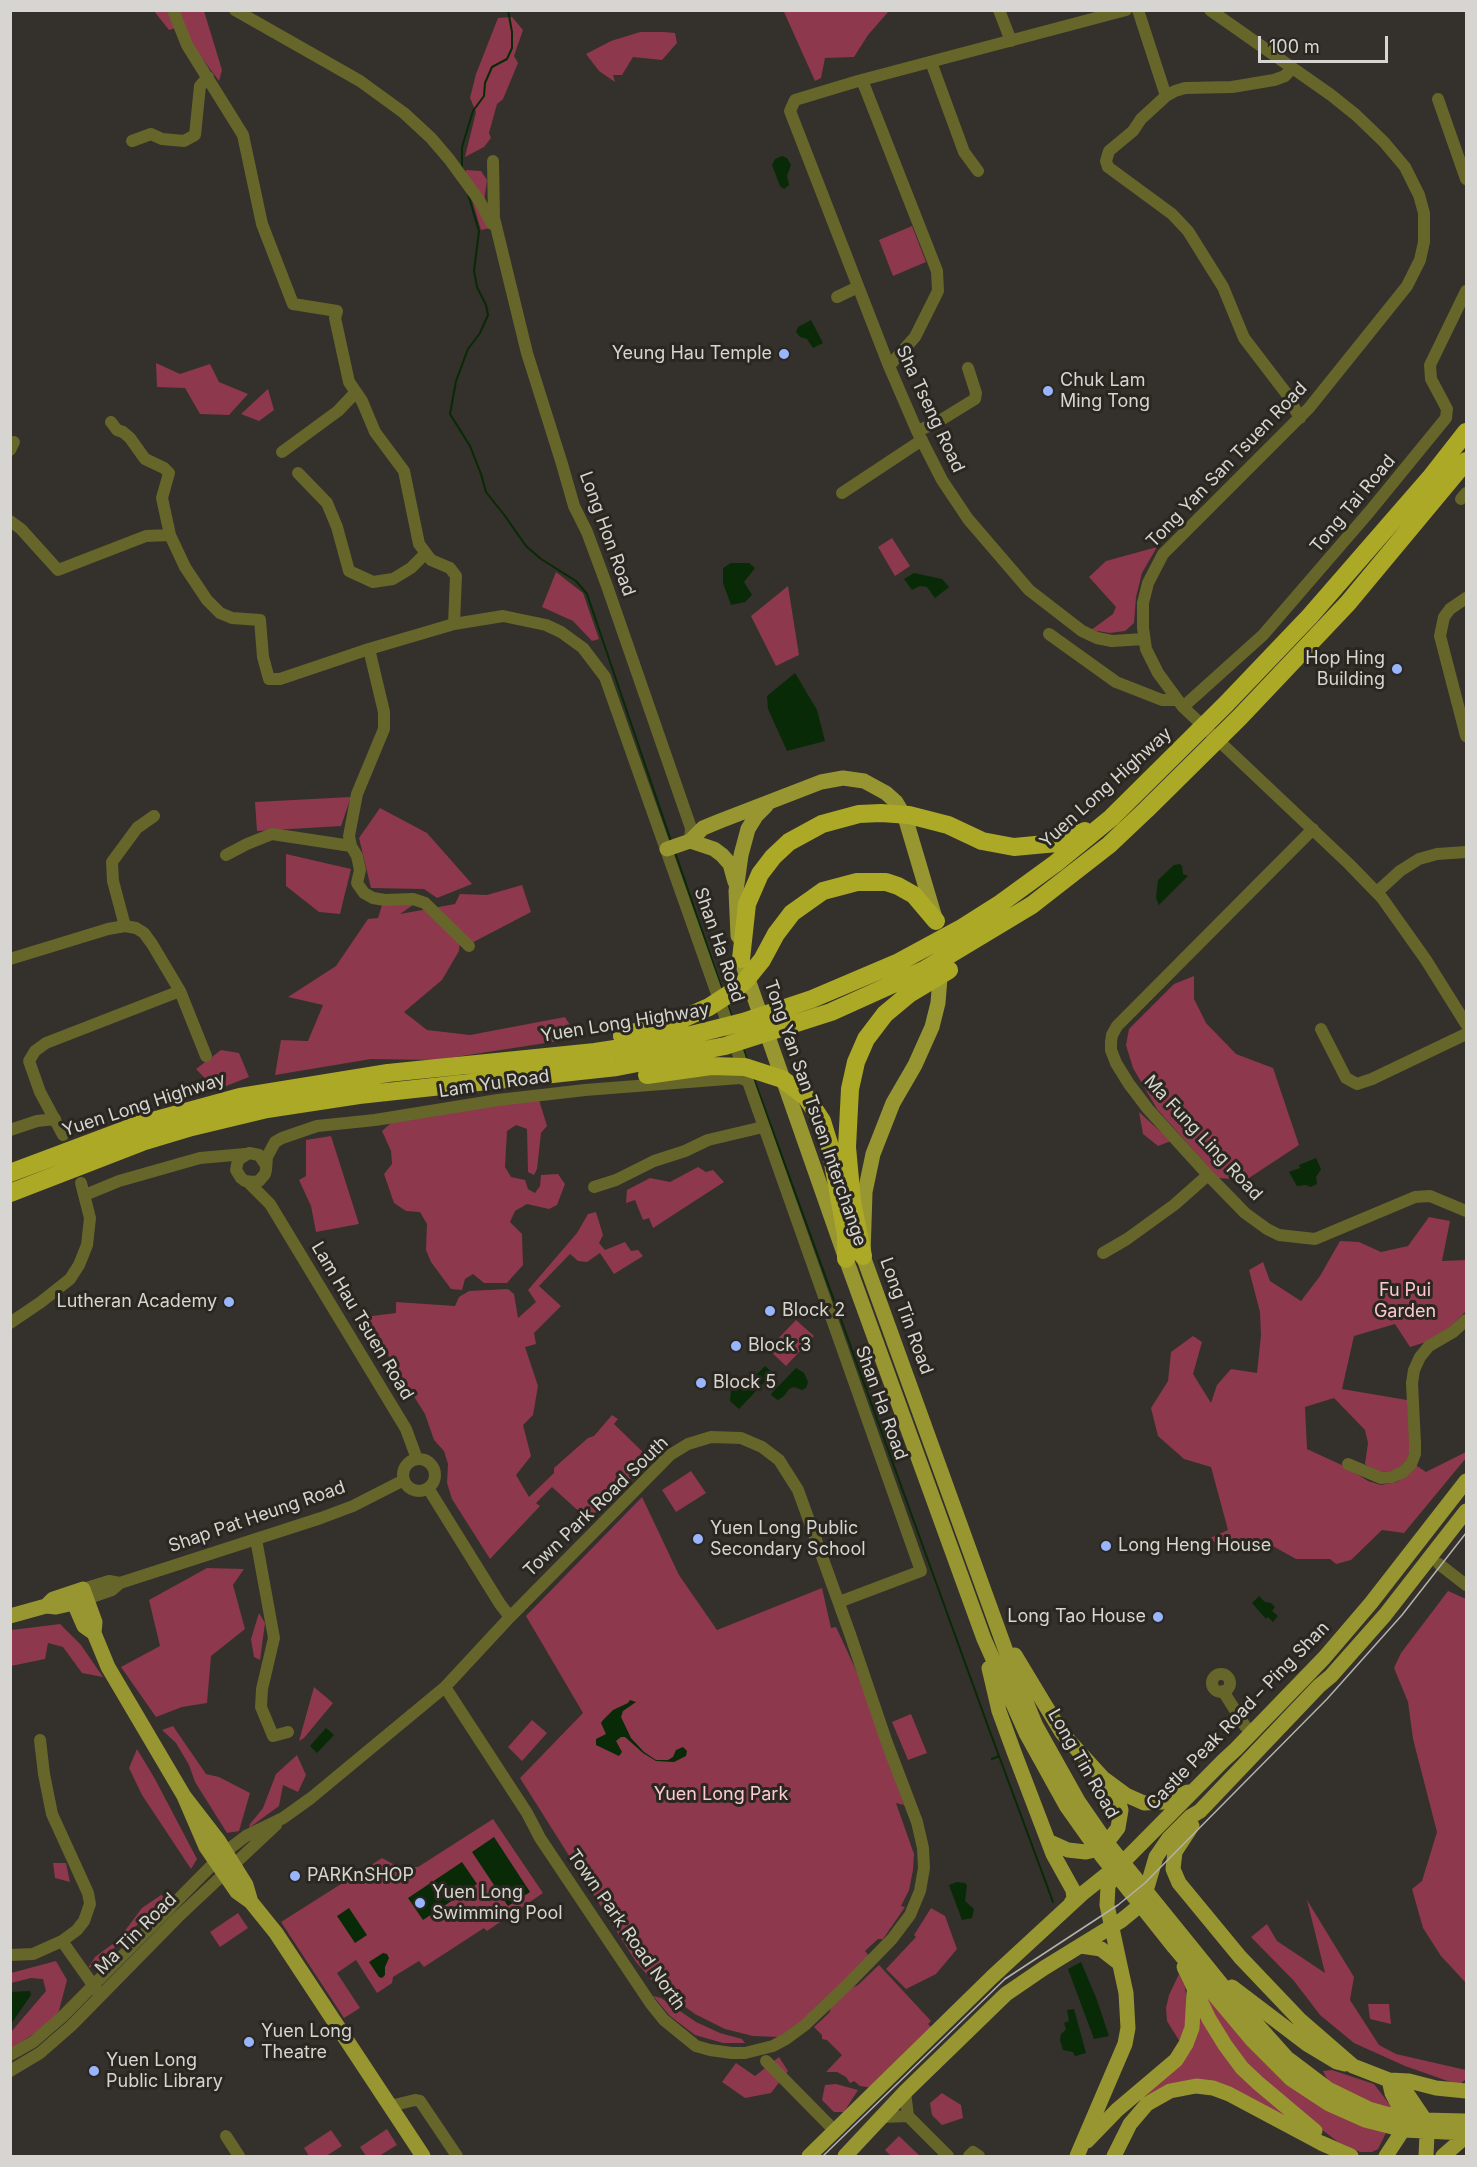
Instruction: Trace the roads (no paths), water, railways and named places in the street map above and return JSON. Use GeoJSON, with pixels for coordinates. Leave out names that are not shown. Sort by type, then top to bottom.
{"type":"FeatureCollection","features":[{"type":"Feature","properties":{"kind":"highway","name":"Yuen Long Highway"},"geometry":{"type":"LineString","coordinates":[[10,1173],[138,1125],[240,1096],[388,1073],[637,1046],[719,1028],[770,1013],[845,986],[922,950],[1001,903],[1056,863],[1111,818],[1226,704],[1353,568],[1467,432]]}},
{"type":"Feature","properties":{"kind":"highway"},"geometry":{"type":"LineString","coordinates":[[854,1258],[847,1130],[852,1076],[861,1048],[877,1022],[925,977],[993,941],[1032,905],[1109,845],[1240,717],[1348,603],[1467,461]]}},
{"type":"Feature","properties":{"kind":"highway"},"geometry":{"type":"LineString","coordinates":[[746,967],[745,915],[751,894],[760,874],[781,849],[806,831],[859,814],[892,813],[922,817],[948,825],[982,841],[999,845],[1044,846],[1070,839],[1085,831],[1150,780]]}},
{"type":"Feature","properties":{"kind":"highway"},"geometry":{"type":"LineString","coordinates":[[477,1065],[524,1050],[641,1032],[673,1023],[709,1007],[732,992],[746,967],[769,950],[782,924],[792,913],[812,897],[840,886],[873,881],[898,886],[914,895],[936,921]]}},
{"type":"Feature","properties":{"kind":"highway","name":"Yuen Long Highway"},"geometry":{"type":"LineString","coordinates":[[10,1192],[142,1143],[237,1116],[359,1095],[617,1068],[725,1046],[776,1031],[925,977]]}},
{"type":"Feature","properties":{"kind":"highway"},"geometry":{"type":"LineString","coordinates":[[499,1081],[573,1083],[697,1067],[730,1066],[772,1074],[802,1093],[813,1104],[819,1115],[828,1139],[846,1235],[854,1258]]}},
{"type":"Feature","properties":{"kind":"main road","name":"Tong Yan San Tsuen Interchange"},"geometry":{"type":"LineString","coordinates":[[678,845],[704,828],[836,778],[856,779],[881,789],[896,802],[908,823],[936,921],[941,966],[938,1003],[924,1047],[893,1103],[873,1154],[854,1258]]}},
{"type":"Feature","properties":{"kind":"main road"},"geometry":{"type":"LineString","coordinates":[[736,891],[741,855],[748,829],[760,812],[774,801]]}},
{"type":"Feature","properties":{"kind":"main road"},"geometry":{"type":"LineString","coordinates":[[678,845],[714,849],[722,855],[730,864],[736,891]]}},
{"type":"Feature","properties":{"kind":"main road","name":"Tong Yan San Tsuen Interchange"},"geometry":{"type":"LineString","coordinates":[[736,891],[738,937],[746,967],[854,1258],[866,1314]]}},
{"type":"Feature","properties":{"kind":"main road","name":"Long Tin Road"},"geometry":{"type":"LineString","coordinates":[[854,1258],[1003,1638],[1011,1665],[1036,1726],[1086,1825]]}},
{"type":"Feature","properties":{"kind":"main road","name":"Long Tin Road"},"geometry":{"type":"LineString","coordinates":[[866,1314],[984,1639],[1042,1764],[1086,1825],[1133,1877],[1175,1941],[1252,2040],[1278,2067],[1316,2097],[1413,2131],[1467,2135]]}},
{"type":"Feature","properties":{"kind":"main road","name":"Castle Peak Road – Ping Shan"},"geometry":{"type":"LineString","coordinates":[[809,2157],[992,1977],[1102,1876],[1127,1858],[1253,1732],[1324,1658],[1371,1603],[1467,1481]]}},
{"type":"Feature","properties":{"kind":"main road","name":"Castle Peak Road – Ping Shan"},"geometry":{"type":"LineString","coordinates":[[845,2157],[905,2092],[1006,1994],[1111,1927],[1139,1906],[1161,1849],[1307,1700],[1386,1615],[1467,1510]]}},
{"type":"Feature","properties":{"kind":"main road"},"geometry":{"type":"LineString","coordinates":[[78,1596],[84,1626],[94,1633],[108,1667],[184,1796],[204,1843],[225,1863],[237,1892],[251,1902],[276,1933],[423,2157]]}},
{"type":"Feature","properties":{"kind":"main road","name":"Shap Pat Heung Road"},"geometry":{"type":"LineString","coordinates":[[10,1616],[46,1606],[56,1607],[78,1596]]}},
{"type":"Feature","properties":{"kind":"main road"},"geometry":{"type":"LineString","coordinates":[[1003,1638],[1062,1733],[1103,1778],[1115,1794],[1121,1810],[1118,1828],[1102,1846],[1086,1852],[1068,1850],[1048,1840]]}},
{"type":"Feature","properties":{"kind":"main road"},"geometry":{"type":"LineString","coordinates":[[984,1639],[999,1712],[1048,1840],[1073,1890],[1074,1899],[1071,1904]]}},
{"type":"Feature","properties":{"kind":"main road"},"geometry":{"type":"LineString","coordinates":[[1103,1778],[1126,1796],[1144,1803],[1155,1804],[1174,1799],[1195,1789]]}},
{"type":"Feature","properties":{"kind":"main road"},"geometry":{"type":"LineString","coordinates":[[1200,1811],[1199,1819],[1185,1834],[1175,1852],[1173,1869],[1177,1879],[1228,1943],[1270,1990],[1300,2020],[1353,2066]]}},
{"type":"Feature","properties":{"kind":"main road"},"geometry":{"type":"LineString","coordinates":[[1079,2152],[1125,2043],[1129,2016],[1126,1993],[1107,1905],[1108,1886],[1127,1858]]}},
{"type":"Feature","properties":{"kind":"main road"},"geometry":{"type":"LineString","coordinates":[[1175,1941],[1194,1987],[1220,2036],[1242,2068],[1300,2120],[1346,2154]]}},
{"type":"Feature","properties":{"kind":"main road","name":"Long Tin Road"},"geometry":{"type":"LineString","coordinates":[[1175,1941],[1195,1952],[1256,2026],[1287,2058],[1328,2089],[1367,2114],[1386,2114],[1423,2120],[1467,2121]]}},
{"type":"Feature","properties":{"kind":"main road"},"geometry":{"type":"LineString","coordinates":[[1081,1946],[1101,1949],[1119,1963]]}},
{"type":"Feature","properties":{"kind":"main road"},"geometry":{"type":"LineString","coordinates":[[1195,1952],[1231,1986],[1296,2037],[1337,2062],[1389,2080],[1406,2092],[1425,2120],[1426,2157]]}},
{"type":"Feature","properties":{"kind":"main road"},"geometry":{"type":"LineString","coordinates":[[1079,2152],[1117,2110],[1176,2060],[1192,2028],[1194,1987]]}},
{"type":"Feature","properties":{"kind":"main road"},"geometry":{"type":"LineString","coordinates":[[1389,2080],[1409,2081],[1436,2088],[1467,2091]]}},
{"type":"Feature","properties":{"kind":"main road"},"geometry":{"type":"LineString","coordinates":[[1386,2157],[1403,2130],[1402,2112],[1392,2093],[1389,2080]]}},
{"type":"Feature","properties":{"kind":"main road"},"geometry":{"type":"LineString","coordinates":[[1114,2157],[1130,2124],[1147,2104],[1170,2091],[1191,2086],[1220,2090],[1346,2154]]}},
{"type":"Feature","properties":{"kind":"main road"},"geometry":{"type":"LineString","coordinates":[[1443,2157],[1467,2135]]}},
{"type":"Feature","properties":{"kind":"street"},"geometry":{"type":"LineString","coordinates":[[173,10],[187,45],[243,135],[262,224],[293,304],[337,311],[335,318],[349,382],[362,400],[375,432],[404,471],[418,544],[431,560],[450,568],[456,576],[454,624]]}},
{"type":"Feature","properties":{"kind":"street","name":"Long Hon Road"},"geometry":{"type":"LineString","coordinates":[[235,10],[360,81],[390,102],[431,138],[458,171],[499,237]]}},
{"type":"Feature","properties":{"kind":"street"},"geometry":{"type":"LineString","coordinates":[[999,10],[1011,41]]}},
{"type":"Feature","properties":{"kind":"street"},"geometry":{"type":"LineString","coordinates":[[889,366],[915,337],[938,291],[937,271],[862,80],[1126,10]]}},
{"type":"Feature","properties":{"kind":"street"},"geometry":{"type":"LineString","coordinates":[[1138,10],[1166,96]]}},
{"type":"Feature","properties":{"kind":"street","name":"Tong Yan San Tsuen Road"},"geometry":{"type":"LineString","coordinates":[[1210,10],[1344,105],[1384,142],[1405,167],[1415,186],[1422,204],[1425,223],[1424,242],[1420,260],[1407,286],[1299,418],[1163,555],[1152,574],[1145,594],[1142,616],[1144,639],[1152,662],[1179,703],[1377,892],[1426,960],[1467,1024]]}},
{"type":"Feature","properties":{"kind":"street"},"geometry":{"type":"LineString","coordinates":[[931,62],[964,152],[978,171]]}},
{"type":"Feature","properties":{"kind":"street"},"geometry":{"type":"LineString","coordinates":[[1292,68],[1285,76],[1274,80],[1224,87],[1185,88],[1166,96],[1141,119],[1133,131],[1109,152],[1106,161],[1108,167],[1172,214],[1194,239],[1223,287],[1244,338],[1286,393],[1299,418]]}},
{"type":"Feature","properties":{"kind":"street"},"geometry":{"type":"LineString","coordinates":[[132,141],[151,134],[162,139],[184,141],[195,135],[200,86],[208,77]]}},
{"type":"Feature","properties":{"kind":"street","name":"Sha Tseng Road"},"geometry":{"type":"LineString","coordinates":[[862,80],[795,100],[790,111],[889,366],[942,480],[968,519],[1002,562],[1032,594],[1089,635],[1112,641],[1144,639]]}},
{"type":"Feature","properties":{"kind":"street"},"geometry":{"type":"LineString","coordinates":[[1438,99],[1467,179]]}},
{"type":"Feature","properties":{"kind":"street","name":"Long Hon Road"},"geometry":{"type":"LineString","coordinates":[[493,161],[494,218],[527,354],[574,506],[587,532],[607,586],[691,828],[678,845]]}},
{"type":"Feature","properties":{"kind":"street"},"geometry":{"type":"LineString","coordinates":[[837,297],[858,288]]}},
{"type":"Feature","properties":{"kind":"street","name":"Tong Tai Road"},"geometry":{"type":"LineString","coordinates":[[1179,703],[1263,635],[1378,502],[1446,418],[1447,409],[1431,378],[1430,365],[1467,291]]}},
{"type":"Feature","properties":{"kind":"street"},"geometry":{"type":"LineString","coordinates":[[842,493],[936,423],[975,399],[976,393],[968,368]]}},
{"type":"Feature","properties":{"kind":"street"},"geometry":{"type":"LineString","coordinates":[[282,452],[338,411],[356,392]]}},
{"type":"Feature","properties":{"kind":"street"},"geometry":{"type":"LineString","coordinates":[[10,521],[21,529],[58,570],[146,536],[170,535],[162,498],[169,473],[145,459],[130,438],[117,430],[111,422]]}},
{"type":"Feature","properties":{"kind":"street"},"geometry":{"type":"LineString","coordinates":[[298,473],[327,503],[337,527],[349,571],[373,582],[393,579],[411,568],[425,554]]}},
{"type":"Feature","properties":{"kind":"street","name":"Shan Ha Road"},"geometry":{"type":"LineString","coordinates":[[170,535],[185,567],[214,608],[232,618],[260,620],[263,657],[269,679],[280,679],[454,624],[503,616],[546,625],[572,639],[583,648],[605,676],[678,845],[746,1080],[921,1571],[839,1602]]}},
{"type":"Feature","properties":{"kind":"street"},"geometry":{"type":"LineString","coordinates":[[1467,598],[1450,609],[1444,617],[1440,636],[1467,736]]}},
{"type":"Feature","properties":{"kind":"street"},"geometry":{"type":"LineString","coordinates":[[1049,634],[1116,682],[1161,700],[1179,703]]}},
{"type":"Feature","properties":{"kind":"street"},"geometry":{"type":"LineString","coordinates":[[369,649],[384,712],[384,729],[357,794],[349,836],[360,870],[357,883],[364,893],[373,898],[413,898],[425,903],[469,946]]}},
{"type":"Feature","properties":{"kind":"street"},"geometry":{"type":"LineString","coordinates":[[125,926],[113,881],[112,862],[137,828],[154,816]]}},
{"type":"Feature","properties":{"kind":"street","name":"Ma Fung Ling Road"},"geometry":{"type":"LineString","coordinates":[[1313,829],[1125,1017],[1112,1035],[1111,1050],[1116,1063],[1128,1084],[1148,1109],[1208,1175],[1245,1213],[1279,1235],[1314,1239],[1415,1197],[1430,1196],[1467,1211]]}},
{"type":"Feature","properties":{"kind":"street"},"geometry":{"type":"LineString","coordinates":[[226,855],[272,834],[351,846]]}},
{"type":"Feature","properties":{"kind":"street"},"geometry":{"type":"LineString","coordinates":[[1377,892],[1400,871],[1419,859],[1437,854],[1467,852]]}},
{"type":"Feature","properties":{"kind":"street"},"geometry":{"type":"LineString","coordinates":[[10,959],[108,929],[125,926],[136,928],[144,933],[180,991],[206,1056]]}},
{"type":"Feature","properties":{"kind":"street"},"geometry":{"type":"LineString","coordinates":[[63,1134],[39,1092],[29,1061],[35,1051],[46,1043],[180,991]]}},
{"type":"Feature","properties":{"kind":"street"},"geometry":{"type":"LineString","coordinates":[[1321,1029],[1346,1078],[1357,1084],[1372,1080],[1467,1034]]}},
{"type":"Feature","properties":{"kind":"street","name":"Lam Yu Road"},"geometry":{"type":"LineString","coordinates":[[266,1170],[267,1157],[275,1142],[317,1126],[585,1090],[740,1078],[746,1080]]}},
{"type":"Feature","properties":{"kind":"street"},"geometry":{"type":"LineString","coordinates":[[10,1130],[37,1121],[55,1119]]}},
{"type":"Feature","properties":{"kind":"street"},"geometry":{"type":"LineString","coordinates":[[594,1186],[616,1180],[654,1161],[708,1140],[763,1127]]}},
{"type":"Feature","properties":{"kind":"street"},"geometry":{"type":"LineString","coordinates":[[238,1174],[236,1165],[245,1154]]}},
{"type":"Feature","properties":{"kind":"street"},"geometry":{"type":"LineString","coordinates":[[85,1195],[119,1181],[213,1155],[258,1155],[266,1170],[259,1181],[249,1183]]}},
{"type":"Feature","properties":{"kind":"street"},"geometry":{"type":"LineString","coordinates":[[213,1155],[238,1174]]}},
{"type":"Feature","properties":{"kind":"street","name":"Lam Hau Tsuen Road"},"geometry":{"type":"LineString","coordinates":[[266,1170],[270,1204]]}},
{"type":"Feature","properties":{"kind":"street","name":"Lam Hau Tsuen Road"},"geometry":{"type":"LineString","coordinates":[[238,1174],[270,1204],[406,1429],[417,1459]]}},
{"type":"Feature","properties":{"kind":"street"},"geometry":{"type":"LineString","coordinates":[[1103,1253],[1127,1239],[1174,1205],[1208,1175]]}},
{"type":"Feature","properties":{"kind":"street"},"geometry":{"type":"LineString","coordinates":[[10,1323],[70,1279],[79,1265],[87,1245],[90,1218],[81,1182]]}},
{"type":"Feature","properties":{"kind":"street"},"geometry":{"type":"LineString","coordinates":[[1348,1464],[1381,1478],[1392,1477],[1403,1472],[1410,1464],[1415,1454],[1412,1383],[1414,1370],[1420,1357],[1430,1346],[1467,1320]]}},
{"type":"Feature","properties":{"kind":"street","name":"Town Park Road South"},"geometry":{"type":"LineString","coordinates":[[445,1687],[510,1617],[670,1455],[696,1441],[719,1436],[741,1438],[756,1444],[771,1453],[784,1467],[802,1500],[839,1602]]}},
{"type":"Feature","properties":{"kind":"street"},"geometry":{"type":"LineString","coordinates":[[417,1459],[425,1460],[434,1468],[435,1478],[428,1488],[421,1491],[412,1490],[404,1480],[406,1465],[417,1459]]}},
{"type":"Feature","properties":{"kind":"street","name":"Shap Pat Heung Road"},"geometry":{"type":"LineString","coordinates":[[78,1596],[112,1590],[120,1583],[349,1508],[404,1480]]}},
{"type":"Feature","properties":{"kind":"street"},"geometry":{"type":"LineString","coordinates":[[428,1488],[510,1617]]}},
{"type":"Feature","properties":{"kind":"street"},"geometry":{"type":"LineString","coordinates":[[256,1539],[274,1638],[262,1689],[261,1707],[273,1736],[288,1732]]}},
{"type":"Feature","properties":{"kind":"street"},"geometry":{"type":"LineString","coordinates":[[1439,1564],[1442,1543]]}},
{"type":"Feature","properties":{"kind":"street"},"geometry":{"type":"LineString","coordinates":[[1422,1569],[1439,1564]]}},
{"type":"Feature","properties":{"kind":"street"},"geometry":{"type":"LineString","coordinates":[[1439,1564],[1467,1585]]}},
{"type":"Feature","properties":{"kind":"street","name":"Town Park Road North"},"geometry":{"type":"LineString","coordinates":[[445,1687],[608,1941],[664,2020],[696,2046],[732,2053],[758,2051],[786,2039],[806,2025],[892,1940],[910,1915],[922,1880],[923,1848],[917,1821],[887,1743],[839,1602]]}},
{"type":"Feature","properties":{"kind":"street","name":"Ma Tin Road"},"geometry":{"type":"LineString","coordinates":[[10,2055],[48,2031],[97,1991],[177,1917],[246,1836],[283,1818],[311,1798],[445,1687]]}},
{"type":"Feature","properties":{"kind":"street"},"geometry":{"type":"LineString","coordinates":[[1223,1692],[1245,1726],[1253,1732]]}},
{"type":"Feature","properties":{"kind":"street"},"geometry":{"type":"LineString","coordinates":[[10,1955],[33,1953],[62,1941],[77,1930],[84,1921],[90,1904],[88,1893],[52,1814],[40,1740]]}},
{"type":"Feature","properties":{"kind":"street"},"geometry":{"type":"LineString","coordinates":[[62,1941],[97,1991]]}},
{"type":"Feature","properties":{"kind":"street","name":"Ma Tin Road"},"geometry":{"type":"LineString","coordinates":[[10,2071],[40,2053],[97,1991]]}},
{"type":"Feature","properties":{"kind":"street"},"geometry":{"type":"LineString","coordinates":[[10,2082],[40,2053]]}},
{"type":"Feature","properties":{"kind":"street"},"geometry":{"type":"LineString","coordinates":[[766,2061],[835,2131]]}},
{"type":"Feature","properties":{"kind":"street"},"geometry":{"type":"LineString","coordinates":[[905,2092],[908,2116],[948,2157]]}},
{"type":"Feature","properties":{"kind":"street"},"geometry":{"type":"LineString","coordinates":[[390,2106],[414,2100],[420,2101],[457,2157]]}},
{"type":"Feature","properties":{"kind":"street"},"geometry":{"type":"LineString","coordinates":[[882,2117],[908,2116]]}},
{"type":"Feature","properties":{"kind":"street"},"geometry":{"type":"LineString","coordinates":[[226,2136],[239,2157]]}},
{"type":"Feature","properties":{"kind":"street"},"geometry":{"type":"LineString","coordinates":[[969,2157],[973,2152],[979,2157]]}},
{"type":"Feature","properties":{"kind":"waterway"},"geometry":{"type":"LineString","coordinates":[[462,168],[462,147],[473,111],[484,96],[485,83],[492,67],[507,59],[512,48],[508,10]]}},
{"type":"Feature","properties":{"kind":"waterway"},"geometry":{"type":"LineString","coordinates":[[468,194],[479,231],[474,271],[477,287],[488,315],[480,333],[468,349],[456,381],[450,414],[470,446],[486,492],[526,546],[541,559],[576,581],[587,594],[671,841]]}},
{"type":"Feature","properties":{"kind":"waterway"},"geometry":{"type":"LineString","coordinates":[[675,852],[722,989]]}},
{"type":"Feature","properties":{"kind":"waterway"},"geometry":{"type":"LineString","coordinates":[[727,1002],[732,1017]]}},
{"type":"Feature","properties":{"kind":"waterway"},"geometry":{"type":"LineString","coordinates":[[743,1048],[747,1059]]}},
{"type":"Feature","properties":{"kind":"waterway"},"geometry":{"type":"LineString","coordinates":[[754,1079],[1053,1902]]}},
{"type":"Feature","properties":{"kind":"waterway"},"geometry":{"type":"LineString","coordinates":[[992,1759],[999,1756]]}},
{"type":"Feature","properties":{"kind":"tram line"},"geometry":{"type":"LineString","coordinates":[[823,2156],[1005,1979],[1118,1905],[1145,1883],[1327,1699],[1402,1615],[1466,1533]]}},
{"type":"Feature","properties":{"kind":"place","name":"Yeung Hau Temple"},"geometry":{"type":"Point","coordinates":[784,354]}},
{"type":"Feature","properties":{"kind":"place","name":"Chuk Lam Ming Tong"},"geometry":{"type":"Point","coordinates":[1048,391]}},
{"type":"Feature","properties":{"kind":"place","name":"Hop Hing Building"},"geometry":{"type":"Point","coordinates":[1397,669]}},
{"type":"Feature","properties":{"kind":"place","name":"Lutheran Academy"},"geometry":{"type":"Point","coordinates":[229,1302]}},
{"type":"Feature","properties":{"kind":"place","name":"Block 2"},"geometry":{"type":"Point","coordinates":[770,1311]}},
{"type":"Feature","properties":{"kind":"place","name":"Block 3"},"geometry":{"type":"Point","coordinates":[736,1346]}},
{"type":"Feature","properties":{"kind":"place","name":"Block 5"},"geometry":{"type":"Point","coordinates":[701,1383]}},
{"type":"Feature","properties":{"kind":"place","name":"Yuen Long Public Secondary School"},"geometry":{"type":"Point","coordinates":[698,1539]}},
{"type":"Feature","properties":{"kind":"place","name":"Long Heng House"},"geometry":{"type":"Point","coordinates":[1106,1546]}},
{"type":"Feature","properties":{"kind":"place","name":"Long Tao House"},"geometry":{"type":"Point","coordinates":[1158,1617]}},
{"type":"Feature","properties":{"kind":"place","name":"PARKnSHOP"},"geometry":{"type":"Point","coordinates":[295,1876]}},
{"type":"Feature","properties":{"kind":"place","name":"Yuen Long Swimming Pool"},"geometry":{"type":"Point","coordinates":[420,1903]}},
{"type":"Feature","properties":{"kind":"place","name":"Yuen Long Theatre"},"geometry":{"type":"Point","coordinates":[249,2042]}},
{"type":"Feature","properties":{"kind":"place","name":"Yuen Long Public Library"},"geometry":{"type":"Point","coordinates":[94,2071]}},
{"type":"Feature","properties":{"kind":"park label","name":"Fu Pui Garden"},"geometry":{"type":"Point","coordinates":[1405,1301]}},
{"type":"Feature","properties":{"kind":"park label","name":"Yuen Long Park"},"geometry":{"type":"Point","coordinates":[721,1795]}}]}
